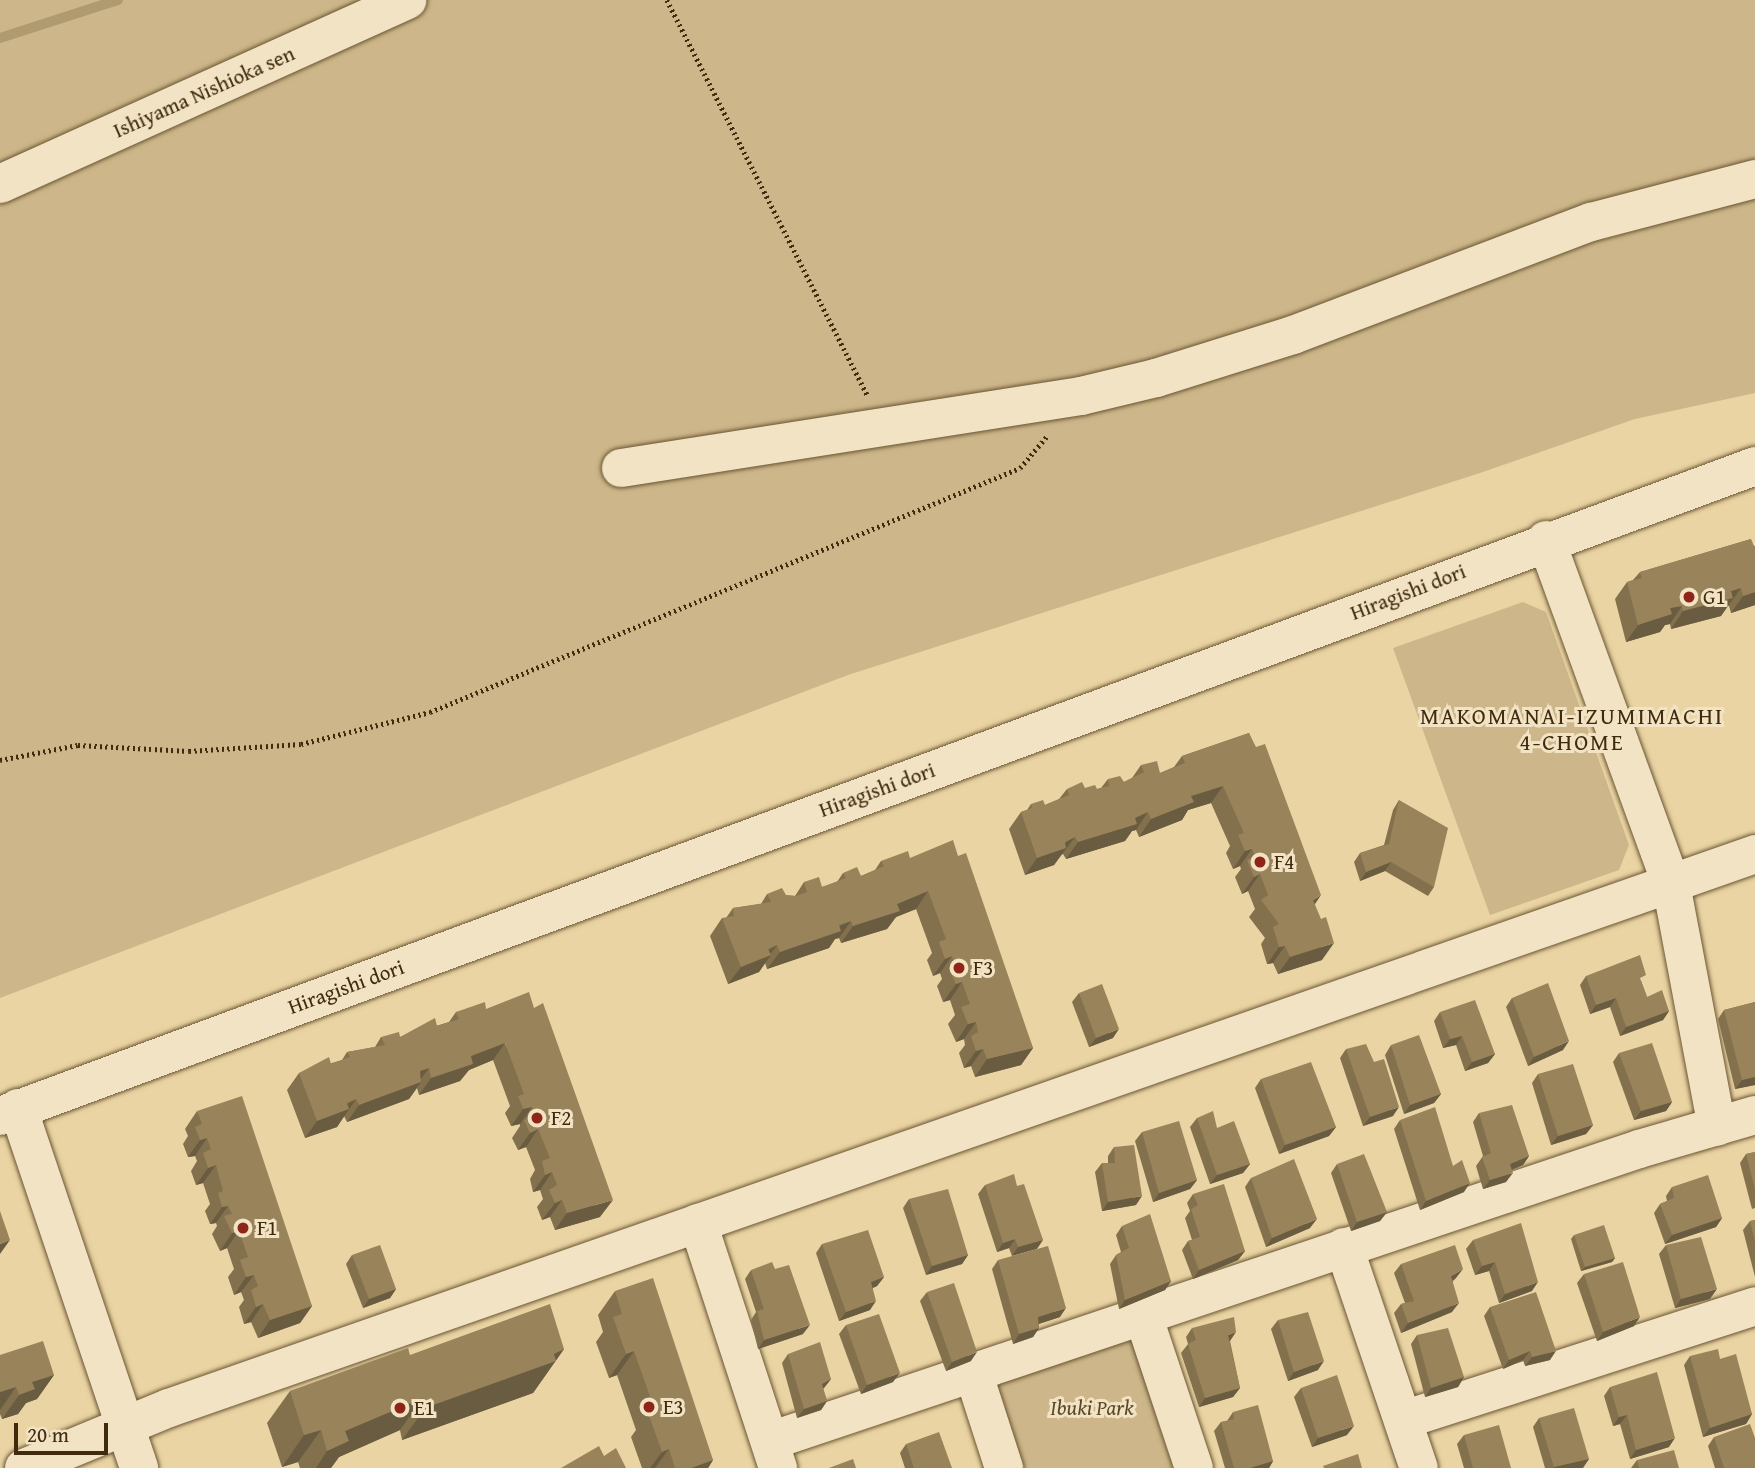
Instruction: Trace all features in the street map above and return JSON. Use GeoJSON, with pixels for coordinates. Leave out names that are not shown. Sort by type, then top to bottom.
{"type":"FeatureCollection","features":[{"type":"Feature","properties":{"kind":"street","name":"Ishiyama Nishioka sen"},"geometry":{"type":"LineString","coordinates":[[0,184],[407,0]]}},
{"type":"Feature","properties":{"kind":"street"},"geometry":{"type":"LineString","coordinates":[[621,468],[1082,396],[1293,335],[1591,222],[1755,179]]}},
{"type":"Feature","properties":{"kind":"street","name":"Hiragishi dori"},"geometry":{"type":"LineString","coordinates":[[9,1112],[1546,540],[1755,466]]}},
{"type":"Feature","properties":{"kind":"street"},"geometry":{"type":"LineString","coordinates":[[1546,540],[1671,884],[1717,1126]]}},
{"type":"Feature","properties":{"kind":"street"},"geometry":{"type":"LineString","coordinates":[[24,1468],[124,1424],[1755,854]]}},
{"type":"Feature","properties":{"kind":"street"},"geometry":{"type":"LineString","coordinates":[[9,1112],[139,1468]]}},
{"type":"Feature","properties":{"kind":"street"},"geometry":{"type":"LineString","coordinates":[[698,1223],[774,1455],[973,1372],[1343,1247],[1755,1115]]}},
{"type":"Feature","properties":{"kind":"street"},"geometry":{"type":"LineString","coordinates":[[1343,1247],[1419,1468]]}},
{"type":"Feature","properties":{"kind":"street"},"geometry":{"type":"LineString","coordinates":[[1403,1420],[1755,1306]]}},
{"type":"Feature","properties":{"kind":"street"},"geometry":{"type":"LineString","coordinates":[[1143,1315],[1194,1468]]}},
{"type":"Feature","properties":{"kind":"street"},"geometry":{"type":"LineString","coordinates":[[973,1372],[1004,1468]]}},
{"type":"Feature","properties":{"kind":"path"},"geometry":{"type":"LineString","coordinates":[[667,0],[883,425]]}},
{"type":"Feature","properties":{"kind":"path"},"geometry":{"type":"LineString","coordinates":[[0,760],[78,745],[189,751],[301,744],[430,712],[1020,468],[1082,396]]}},
{"type":"Feature","properties":{"kind":"green space"},"geometry":{"type":"Polygon","coordinates":[[[0,0],[1755,0],[1755,393],[1635,419],[1480,473],[848,675],[0,998],[0,0]]]}},
{"type":"Feature","properties":{"kind":"green space"},"geometry":{"type":"Polygon","coordinates":[[[1523,602],[1546,612],[1629,845],[1619,870],[1490,915],[1393,648],[1523,602]]]}},
{"type":"Feature","properties":{"kind":"green space","name":"Ibuki Park"},"geometry":{"type":"Polygon","coordinates":[[[1120,1336],[1136,1344],[1178,1468],[1019,1468],[995,1393],[1001,1376],[1120,1336]]]}},
{"type":"Feature","properties":{"kind":"building","name":"G1"},"geometry":{"type":"Polygon","coordinates":[[[1751,539],[1755,546],[1755,592],[1743,596],[1741,588],[1731,591],[1733,598],[1683,611],[1682,606],[1670,608],[1672,614],[1638,625],[1627,582],[1642,578],[1640,572],[1751,539]]]}},
{"type":"Feature","properties":{"kind":"building","name":"F4"},"geometry":{"type":"Polygon","coordinates":[[[1249,733],[1256,747],[1265,744],[1321,895],[1313,900],[1321,919],[1326,917],[1334,943],[1290,957],[1285,946],[1279,947],[1273,927],[1279,924],[1261,900],[1268,895],[1260,874],[1254,877],[1247,860],[1255,857],[1252,849],[1245,851],[1238,835],[1244,833],[1223,786],[1191,796],[1194,802],[1151,819],[1148,812],[1135,818],[1137,824],[1078,842],[1075,837],[1065,842],[1066,848],[1037,858],[1021,812],[1032,808],[1031,804],[1043,800],[1045,805],[1069,795],[1067,789],[1082,782],[1085,788],[1095,785],[1097,789],[1109,786],[1108,779],[1120,776],[1124,782],[1144,772],[1141,765],[1157,761],[1160,773],[1185,763],[1182,756],[1249,733]]]}},
{"type":"Feature","properties":{"kind":"building"},"geometry":{"type":"Polygon","coordinates":[[[1399,800],[1448,828],[1434,887],[1391,862],[1366,872],[1360,853],[1389,844],[1399,800]]]}},
{"type":"Feature","properties":{"kind":"building","name":"F3"},"geometry":{"type":"Polygon","coordinates":[[[953,840],[958,856],[966,853],[1033,1048],[987,1059],[983,1049],[976,1051],[971,1036],[978,1032],[976,1022],[968,1024],[961,1007],[970,1004],[962,982],[956,984],[949,969],[955,966],[952,956],[945,959],[939,942],[946,939],[928,891],[897,904],[900,911],[853,926],[851,921],[839,925],[841,931],[780,952],[777,945],[768,949],[771,955],[741,967],[722,918],[734,916],[733,908],[771,902],[767,894],[782,888],[786,895],[796,896],[807,892],[804,882],[819,877],[822,887],[846,878],[843,873],[857,867],[861,876],[884,866],[881,861],[908,851],[910,858],[953,840]]]}},
{"type":"Feature","properties":{"kind":"building"},"geometry":{"type":"Polygon","coordinates":[[[1640,955],[1646,975],[1640,978],[1647,997],[1662,990],[1669,1011],[1626,1027],[1616,998],[1596,1005],[1586,976],[1640,955]]]}},
{"type":"Feature","properties":{"kind":"building"},"geometry":{"type":"Polygon","coordinates":[[[1548,983],[1569,1041],[1534,1057],[1512,998],[1548,983]]]}},
{"type":"Feature","properties":{"kind":"building"},"geometry":{"type":"Polygon","coordinates":[[[1102,984],[1119,1029],[1096,1038],[1079,993],[1102,984]]]}},
{"type":"Feature","properties":{"kind":"building","name":"F2"},"geometry":{"type":"Polygon","coordinates":[[[529,992],[534,1008],[543,1003],[613,1200],[567,1213],[562,1200],[555,1203],[549,1190],[557,1185],[552,1172],[545,1175],[542,1161],[550,1158],[538,1129],[530,1133],[524,1120],[534,1117],[532,1107],[523,1109],[518,1096],[524,1094],[505,1043],[471,1056],[473,1064],[431,1078],[429,1068],[420,1071],[421,1082],[359,1105],[356,1099],[347,1103],[349,1109],[317,1121],[299,1073],[329,1057],[331,1064],[350,1057],[347,1052],[385,1045],[381,1037],[399,1032],[400,1037],[435,1018],[437,1026],[459,1019],[456,1012],[485,1002],[486,1009],[529,992]]]}},
{"type":"Feature","properties":{"kind":"building"},"geometry":{"type":"Polygon","coordinates":[[[1475,1000],[1495,1054],[1472,1062],[1462,1036],[1450,1039],[1440,1012],[1475,1000]]]}},
{"type":"Feature","properties":{"kind":"building"},"geometry":{"type":"Polygon","coordinates":[[[1755,1002],[1755,1077],[1742,1080],[1724,1010],[1755,1002]]]}},
{"type":"Feature","properties":{"kind":"building"},"geometry":{"type":"Polygon","coordinates":[[[1419,1035],[1441,1094],[1410,1105],[1391,1045],[1419,1035]]]}},
{"type":"Feature","properties":{"kind":"building"},"geometry":{"type":"Polygon","coordinates":[[[1652,1043],[1672,1102],[1641,1111],[1619,1053],[1652,1043]]]}},
{"type":"Feature","properties":{"kind":"building"},"geometry":{"type":"Polygon","coordinates":[[[1366,1044],[1374,1062],[1384,1059],[1399,1107],[1370,1117],[1346,1049],[1366,1044]]]}},
{"type":"Feature","properties":{"kind":"building"},"geometry":{"type":"Polygon","coordinates":[[[1311,1062],[1336,1127],[1285,1145],[1261,1079],[1311,1062]]]}},
{"type":"Feature","properties":{"kind":"building"},"geometry":{"type":"Polygon","coordinates":[[[1573,1064],[1593,1125],[1558,1136],[1538,1074],[1573,1064]]]}},
{"type":"Feature","properties":{"kind":"building","name":"F1"},"geometry":{"type":"Polygon","coordinates":[[[242,1096],[312,1306],[270,1320],[263,1304],[256,1307],[251,1290],[258,1286],[254,1275],[246,1277],[240,1260],[248,1257],[239,1231],[232,1233],[224,1216],[232,1214],[228,1206],[222,1207],[218,1193],[223,1191],[216,1165],[208,1168],[203,1153],[211,1149],[207,1138],[200,1140],[195,1127],[202,1124],[197,1111],[242,1096]]]}},
{"type":"Feature","properties":{"kind":"building"},"geometry":{"type":"Polygon","coordinates":[[[1512,1105],[1529,1156],[1510,1164],[1513,1173],[1490,1180],[1482,1157],[1491,1153],[1479,1113],[1512,1105]]]}},
{"type":"Feature","properties":{"kind":"building"},"geometry":{"type":"Polygon","coordinates":[[[1435,1107],[1453,1166],[1462,1160],[1470,1183],[1426,1201],[1400,1120],[1435,1107]]]}},
{"type":"Feature","properties":{"kind":"building"},"geometry":{"type":"Polygon","coordinates":[[[1213,1111],[1217,1128],[1234,1121],[1250,1164],[1217,1175],[1197,1118],[1213,1111]]]}},
{"type":"Feature","properties":{"kind":"building"},"geometry":{"type":"Polygon","coordinates":[[[1179,1121],[1197,1180],[1159,1193],[1142,1132],[1179,1121]]]}},
{"type":"Feature","properties":{"kind":"building"},"geometry":{"type":"Polygon","coordinates":[[[1134,1145],[1142,1196],[1108,1202],[1102,1163],[1115,1163],[1114,1147],[1134,1145]]]}},
{"type":"Feature","properties":{"kind":"building"},"geometry":{"type":"Polygon","coordinates":[[[1755,1152],[1755,1189],[1746,1154],[1755,1152]]]}},
{"type":"Feature","properties":{"kind":"building"},"geometry":{"type":"Polygon","coordinates":[[[1364,1154],[1387,1212],[1357,1222],[1337,1164],[1364,1154]]]}},
{"type":"Feature","properties":{"kind":"building"},"geometry":{"type":"Polygon","coordinates":[[[1294,1159],[1317,1219],[1272,1238],[1251,1178],[1294,1159]]]}},
{"type":"Feature","properties":{"kind":"building"},"geometry":{"type":"Polygon","coordinates":[[[1014,1174],[1017,1186],[1024,1184],[1043,1240],[1018,1247],[1015,1239],[1003,1243],[985,1185],[1014,1174]]]}},
{"type":"Feature","properties":{"kind":"building"},"geometry":{"type":"Polygon","coordinates":[[[1708,1175],[1722,1218],[1672,1235],[1660,1204],[1674,1198],[1672,1187],[1708,1175]]]}},
{"type":"Feature","properties":{"kind":"building"},"geometry":{"type":"Polygon","coordinates":[[[1224,1184],[1245,1251],[1199,1270],[1188,1241],[1200,1237],[1191,1209],[1198,1205],[1193,1194],[1224,1184]]]}},
{"type":"Feature","properties":{"kind":"building"},"geometry":{"type":"Polygon","coordinates":[[[948,1189],[968,1255],[932,1266],[909,1199],[948,1189]]]}},
{"type":"Feature","properties":{"kind":"building"},"geometry":{"type":"Polygon","coordinates":[[[0,1211],[10,1240],[0,1244],[0,1211]]]}},
{"type":"Feature","properties":{"kind":"building"},"geometry":{"type":"Polygon","coordinates":[[[1150,1214],[1171,1281],[1125,1300],[1116,1255],[1129,1248],[1122,1226],[1150,1214]]]}},
{"type":"Feature","properties":{"kind":"building"},"geometry":{"type":"Polygon","coordinates":[[[1755,1220],[1755,1242],[1750,1221],[1755,1220]]]}},
{"type":"Feature","properties":{"kind":"building"},"geometry":{"type":"Polygon","coordinates":[[[1521,1223],[1538,1282],[1505,1294],[1495,1262],[1482,1266],[1473,1240],[1521,1223]]]}},
{"type":"Feature","properties":{"kind":"building"},"geometry":{"type":"Polygon","coordinates":[[[1604,1225],[1615,1258],[1585,1267],[1574,1235],[1604,1225]]]}},
{"type":"Feature","properties":{"kind":"building"},"geometry":{"type":"Polygon","coordinates":[[[868,1230],[884,1277],[871,1282],[876,1301],[846,1312],[822,1244],[868,1230]]]}},
{"type":"Feature","properties":{"kind":"building"},"geometry":{"type":"Polygon","coordinates":[[[1701,1237],[1717,1289],[1681,1299],[1666,1245],[1701,1237]]]}},
{"type":"Feature","properties":{"kind":"building"},"geometry":{"type":"Polygon","coordinates":[[[380,1245],[396,1289],[369,1299],[352,1255],[380,1245]]]}},
{"type":"Feature","properties":{"kind":"building"},"geometry":{"type":"Polygon","coordinates":[[[1455,1245],[1463,1269],[1451,1276],[1459,1303],[1408,1323],[1401,1304],[1414,1301],[1401,1264],[1455,1245]]]}},
{"type":"Feature","properties":{"kind":"building"},"geometry":{"type":"Polygon","coordinates":[[[1048,1246],[1066,1308],[1038,1317],[1039,1328],[1019,1334],[998,1260],[1048,1246]]]}},
{"type":"Feature","properties":{"kind":"building"},"geometry":{"type":"Polygon","coordinates":[[[772,1262],[775,1269],[789,1265],[810,1325],[764,1340],[757,1311],[764,1309],[751,1270],[772,1262]]]}},
{"type":"Feature","properties":{"kind":"building"},"geometry":{"type":"Polygon","coordinates":[[[1623,1262],[1640,1317],[1603,1332],[1584,1274],[1623,1262]]]}},
{"type":"Feature","properties":{"kind":"building"},"geometry":{"type":"Polygon","coordinates":[[[653,1278],[713,1460],[691,1468],[675,1468],[669,1449],[662,1452],[648,1413],[655,1411],[634,1351],[626,1354],[613,1317],[622,1314],[615,1291],[653,1278]]]}},
{"type":"Feature","properties":{"kind":"building"},"geometry":{"type":"Polygon","coordinates":[[[954,1283],[977,1352],[952,1362],[927,1292],[954,1283]]]}},
{"type":"Feature","properties":{"kind":"building"},"geometry":{"type":"Polygon","coordinates":[[[1536,1292],[1556,1351],[1532,1357],[1530,1351],[1509,1360],[1490,1307],[1536,1292]]]}},
{"type":"Feature","properties":{"kind":"building"},"geometry":{"type":"Polygon","coordinates":[[[550,1304],[564,1349],[554,1354],[556,1361],[425,1408],[423,1398],[345,1431],[349,1441],[327,1451],[321,1430],[304,1435],[290,1391],[408,1348],[410,1355],[550,1304]]]}},
{"type":"Feature","properties":{"kind":"building"},"geometry":{"type":"Polygon","coordinates":[[[1308,1312],[1324,1361],[1294,1372],[1278,1320],[1308,1312]]]}},
{"type":"Feature","properties":{"kind":"building"},"geometry":{"type":"Polygon","coordinates":[[[879,1314],[900,1373],[867,1385],[846,1325],[879,1314]]]}},
{"type":"Feature","properties":{"kind":"building"},"geometry":{"type":"Polygon","coordinates":[[[1234,1317],[1236,1332],[1228,1335],[1240,1388],[1205,1398],[1188,1344],[1196,1340],[1192,1328],[1234,1317]]]}},
{"type":"Feature","properties":{"kind":"building"},"geometry":{"type":"Polygon","coordinates":[[[1448,1328],[1464,1377],[1431,1388],[1417,1335],[1448,1328]]]}},
{"type":"Feature","properties":{"kind":"building"},"geometry":{"type":"Polygon","coordinates":[[[43,1341],[54,1375],[32,1382],[35,1389],[19,1395],[16,1387],[0,1392],[0,1355],[43,1341]]]}},
{"type":"Feature","properties":{"kind":"building"},"geometry":{"type":"Polygon","coordinates":[[[820,1342],[831,1379],[822,1384],[827,1401],[804,1409],[788,1354],[820,1342]]]}},
{"type":"Feature","properties":{"kind":"building"},"geometry":{"type":"Polygon","coordinates":[[[1718,1349],[1720,1359],[1736,1354],[1752,1414],[1710,1428],[1690,1356],[1718,1349]]]}},
{"type":"Feature","properties":{"kind":"building"},"geometry":{"type":"Polygon","coordinates":[[[1657,1372],[1675,1438],[1636,1450],[1627,1415],[1619,1417],[1610,1387],[1657,1372]]]}},
{"type":"Feature","properties":{"kind":"building"},"geometry":{"type":"Polygon","coordinates":[[[1337,1375],[1354,1426],[1318,1438],[1301,1388],[1337,1375]]]}},
{"type":"Feature","properties":{"kind":"building"},"geometry":{"type":"Polygon","coordinates":[[[1258,1405],[1273,1461],[1250,1468],[1234,1468],[1221,1422],[1234,1419],[1233,1412],[1258,1405]]]}},
{"type":"Feature","properties":{"kind":"building"},"geometry":{"type":"Polygon","coordinates":[[[1574,1408],[1589,1459],[1554,1467],[1539,1418],[1574,1408]]]}},
{"type":"Feature","properties":{"kind":"building"},"geometry":{"type":"Polygon","coordinates":[[[1750,1424],[1755,1438],[1755,1468],[1724,1468],[1714,1437],[1750,1424]]]}},
{"type":"Feature","properties":{"kind":"building"},"geometry":{"type":"Polygon","coordinates":[[[1499,1425],[1511,1468],[1473,1468],[1464,1435],[1499,1425]]]}},
{"type":"Feature","properties":{"kind":"building"},"geometry":{"type":"Polygon","coordinates":[[[939,1432],[952,1468],[914,1468],[906,1444],[939,1432]]]}},
{"type":"Feature","properties":{"kind":"building"},"geometry":{"type":"Polygon","coordinates":[[[599,1446],[604,1456],[616,1448],[626,1468],[561,1468],[599,1446]]]}},
{"type":"Feature","properties":{"kind":"building"},"geometry":{"type":"Polygon","coordinates":[[[1674,1450],[1679,1468],[1639,1468],[1637,1460],[1674,1450]]]}},
{"type":"Feature","properties":{"kind":"building"},"geometry":{"type":"Polygon","coordinates":[[[1358,1454],[1362,1468],[1323,1466],[1358,1454]]]}},
{"type":"Feature","properties":{"kind":"building"},"geometry":{"type":"Polygon","coordinates":[[[853,1459],[856,1468],[829,1468],[853,1459]]]}},
{"type":"Feature","properties":{"kind":"waterway"},"geometry":{"type":"LineString","coordinates":[[0,38],[118,0]]}},
{"type":"Feature","properties":{"kind":"place","name":"G1"},"geometry":{"type":"Point","coordinates":[1689,597]}},
{"type":"Feature","properties":{"kind":"place","name":"F4"},"geometry":{"type":"Point","coordinates":[1260,862]}},
{"type":"Feature","properties":{"kind":"place","name":"F3"},"geometry":{"type":"Point","coordinates":[959,968]}},
{"type":"Feature","properties":{"kind":"place","name":"F2"},"geometry":{"type":"Point","coordinates":[537,1118]}},
{"type":"Feature","properties":{"kind":"place","name":"F1"},"geometry":{"type":"Point","coordinates":[243,1228]}},
{"type":"Feature","properties":{"kind":"place","name":"E3"},"geometry":{"type":"Point","coordinates":[649,1407]}},
{"type":"Feature","properties":{"kind":"place","name":"E1"},"geometry":{"type":"Point","coordinates":[400,1408]}},
{"type":"Feature","properties":{"kind":"district","name":"MAKOMANAI-IZUMIMACHI 4-CHOME"},"geometry":{"type":"Point","coordinates":[1572,729]}}]}
